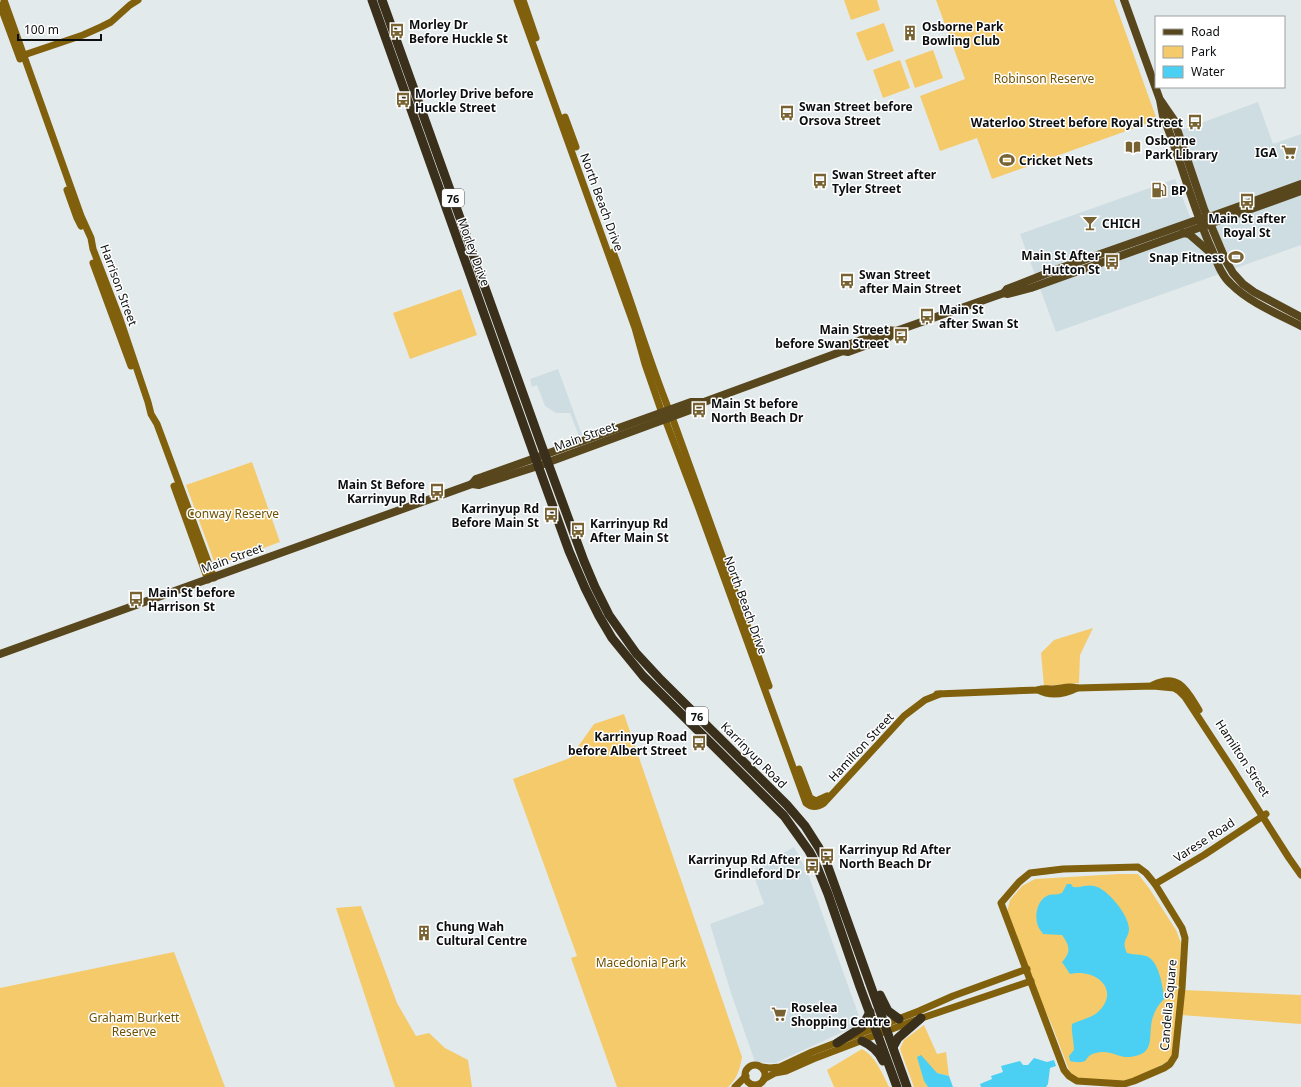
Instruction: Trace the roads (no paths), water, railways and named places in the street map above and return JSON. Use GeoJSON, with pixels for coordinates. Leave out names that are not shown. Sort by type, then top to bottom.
{"type":"FeatureCollection","features":[{"type":"Feature","properties":{"kind":"highway","name":"Morley Drive"},"geometry":{"type":"LineString","coordinates":[[372,0],[536,462]]}},
{"type":"Feature","properties":{"kind":"highway","name":"Morley Drive"},"geometry":{"type":"LineString","coordinates":[[382,0],[546,458]]}},
{"type":"Feature","properties":{"kind":"highway","name":"Karrinyup Road"},"geometry":{"type":"LineString","coordinates":[[546,458],[584,561],[609,615],[629,644],[649,668],[787,805],[805,826],[819,848],[827,864],[907,1087]]}},
{"type":"Feature","properties":{"kind":"highway","name":"Karrinyup Road"},"geometry":{"type":"LineString","coordinates":[[536,462],[576,569],[599,616],[615,642],[643,676],[784,816],[809,851],[828,894],[897,1087]]}},
{"type":"Feature","properties":{"kind":"highway"},"geometry":{"type":"LineString","coordinates":[[868,976],[879,991],[888,1011],[899,1019]]}},
{"type":"Feature","properties":{"kind":"highway"},"geometry":{"type":"LineString","coordinates":[[837,1043],[862,1028],[870,1012]]}},
{"type":"Feature","properties":{"kind":"highway"},"geometry":{"type":"LineString","coordinates":[[893,1047],[898,1038],[921,1018]]}},
{"type":"Feature","properties":{"kind":"highway"},"geometry":{"type":"LineString","coordinates":[[862,1041],[879,1053],[886,1070],[897,1087]]}},
{"type":"Feature","properties":{"kind":"main road"},"geometry":{"type":"LineString","coordinates":[[1124,0],[1155,86]]}},
{"type":"Feature","properties":{"kind":"main road"},"geometry":{"type":"LineString","coordinates":[[1156,88],[1163,116],[1205,222],[1214,255],[1224,276],[1238,291],[1301,326]]}},
{"type":"Feature","properties":{"kind":"main road","name":"Main Street"},"geometry":{"type":"LineString","coordinates":[[0,654],[472,484],[479,485],[546,458],[667,415],[691,402],[704,402],[842,351],[848,352],[885,339],[896,331],[1004,293],[1008,294],[1031,288],[1119,257],[1183,233],[1205,222],[1301,184]]}},
{"type":"Feature","properties":{"kind":"main road","name":"Main Street"},"geometry":{"type":"LineString","coordinates":[[1004,293],[1007,289],[1028,280],[1116,248],[1301,192]]}},
{"type":"Feature","properties":{"kind":"main road"},"geometry":{"type":"LineString","coordinates":[[1205,222],[1226,261],[1239,280],[1254,292],[1301,318]]}},
{"type":"Feature","properties":{"kind":"main road"},"geometry":{"type":"LineString","coordinates":[[1183,233],[1189,234],[1214,255]]}},
{"type":"Feature","properties":{"kind":"main road"},"geometry":{"type":"LineString","coordinates":[[1116,248],[1119,257]]}},
{"type":"Feature","properties":{"kind":"main road"},"geometry":{"type":"LineString","coordinates":[[1089,258],[1092,266]]}},
{"type":"Feature","properties":{"kind":"street","name":"Harrison Street"},"geometry":{"type":"LineString","coordinates":[[4,0],[22,58]]}},
{"type":"Feature","properties":{"kind":"street","name":"North Beach Drive"},"geometry":{"type":"LineString","coordinates":[[517,0],[635,328],[645,364],[667,415]]}},
{"type":"Feature","properties":{"kind":"street","name":"North Beach Drive"},"geometry":{"type":"LineString","coordinates":[[523,0],[628,293],[667,415],[806,796]]}},
{"type":"Feature","properties":{"kind":"street"},"geometry":{"type":"LineString","coordinates":[[22,58],[86,36],[98,34],[117,23],[132,9],[137,1]]}},
{"type":"Feature","properties":{"kind":"street","name":"Harrison Street"},"geometry":{"type":"LineString","coordinates":[[0,5],[22,58],[120,320],[151,414],[157,424],[211,579]]}},
{"type":"Feature","properties":{"kind":"street","name":"Hamilton Street"},"geometry":{"type":"LineString","coordinates":[[806,796],[809,805],[816,807],[824,803],[904,716],[925,700],[940,694],[978,693],[998,690],[1038,690],[1071,686],[1077,688],[1153,686],[1158,683],[1174,681],[1184,687],[1301,875]]}},
{"type":"Feature","properties":{"kind":"street","name":"Varese Road"},"geometry":{"type":"LineString","coordinates":[[1155,884],[1204,855],[1264,815]]}},
{"type":"Feature","properties":{"kind":"street","name":"Hamilton Street"},"geometry":{"type":"LineString","coordinates":[[1286,849],[1301,869]]}},
{"type":"Feature","properties":{"kind":"street","name":"Candella Square"},"geometry":{"type":"LineString","coordinates":[[1138,867],[1146,873],[1155,884],[1182,928],[1185,938],[1181,1002],[1175,1056],[1170,1064],[1134,1082],[1124,1084],[1077,1081],[1069,1076],[1061,1063],[1001,903],[1019,882],[1030,873],[1063,869],[1138,867]]}},
{"type":"Feature","properties":{"kind":"street"},"geometry":{"type":"LineString","coordinates":[[886,1028],[899,1019],[953,996],[1027,969]]}},
{"type":"Feature","properties":{"kind":"street"},"geometry":{"type":"LineString","coordinates":[[746,1076],[751,1086],[760,1083],[781,1069],[837,1043],[921,1018],[1031,981]]}},
{"type":"Feature","properties":{"kind":"street"},"geometry":{"type":"LineString","coordinates":[[986,985],[990,995]]}},
{"type":"Feature","properties":{"kind":"street"},"geometry":{"type":"LineString","coordinates":[[953,996],[956,1006]]}},
{"type":"Feature","properties":{"kind":"street"},"geometry":{"type":"LineString","coordinates":[[735,1087],[746,1076],[748,1070],[752,1066],[781,1069],[862,1041],[877,1031]]}},
{"type":"Feature","properties":{"kind":"street"},"geometry":{"type":"LineString","coordinates":[[761,1067],[765,1072],[764,1079]]}},
{"type":"Feature","properties":{"kind":"water"},"geometry":{"type":"Polygon","coordinates":[[[1067,884],[1071,884],[1073,887],[1089,885],[1094,886],[1111,897],[1122,910],[1128,924],[1129,930],[1125,943],[1127,953],[1146,956],[1154,963],[1160,974],[1164,999],[1156,1009],[1153,1017],[1147,1049],[1138,1055],[1126,1057],[1107,1052],[1099,1052],[1089,1056],[1083,1062],[1070,1061],[1069,1056],[1074,1050],[1072,1024],[1091,1017],[1097,1013],[1105,1002],[1107,994],[1106,987],[1095,977],[1088,974],[1070,974],[1062,962],[1067,955],[1068,945],[1062,935],[1043,934],[1038,926],[1036,918],[1039,904],[1049,895],[1062,893],[1067,884]]]}},
{"type":"Feature","properties":{"kind":"water"},"geometry":{"type":"Polygon","coordinates":[[[921,1055],[937,1073],[949,1076],[953,1087],[928,1087],[924,1081],[917,1057],[921,1055]]]}},
{"type":"Feature","properties":{"kind":"water"},"geometry":{"type":"Polygon","coordinates":[[[1034,1058],[1047,1062],[1054,1060],[1056,1066],[1050,1068],[1048,1084],[1046,1087],[981,1087],[980,1084],[992,1079],[991,1076],[1003,1072],[1001,1066],[1020,1061],[1023,1065],[1028,1065],[1034,1058]]]}},
{"type":"Feature","properties":{"kind":"place","name":"Morley Dr Before Huckle St"},"geometry":{"type":"Point","coordinates":[397,31]}},
{"type":"Feature","properties":{"kind":"place","name":"Osborne Park Bowling Club"},"geometry":{"type":"Point","coordinates":[910,33]}},
{"type":"Feature","properties":{"kind":"place","name":"Morley Drive before Huckle Street"},"geometry":{"type":"Point","coordinates":[403,100]}},
{"type":"Feature","properties":{"kind":"place","name":"Swan Street before Orsova Street"},"geometry":{"type":"Point","coordinates":[787,113]}},
{"type":"Feature","properties":{"kind":"place","name":"Waterloo Street before Royal Street"},"geometry":{"type":"Point","coordinates":[1195,122]}},
{"type":"Feature","properties":{"kind":"place","name":"Osborne Park Library"},"geometry":{"type":"Point","coordinates":[1133,147]}},
{"type":"Feature","properties":{"kind":"place","name":"IGA"},"geometry":{"type":"Point","coordinates":[1289,152]}},
{"type":"Feature","properties":{"kind":"place","name":"Cricket Nets"},"geometry":{"type":"Point","coordinates":[1007,160]}},
{"type":"Feature","properties":{"kind":"place","name":"Swan Street after Tyler Street"},"geometry":{"type":"Point","coordinates":[820,181]}},
{"type":"Feature","properties":{"kind":"place","name":"BP"},"geometry":{"type":"Point","coordinates":[1159,190]}},
{"type":"Feature","properties":{"kind":"place","name":"Main St after Royal St"},"geometry":{"type":"Point","coordinates":[1247,201]}},
{"type":"Feature","properties":{"kind":"place","name":"CHICH"},"geometry":{"type":"Point","coordinates":[1090,223]}},
{"type":"Feature","properties":{"kind":"place","name":"Snap Fitness"},"geometry":{"type":"Point","coordinates":[1236,257]}},
{"type":"Feature","properties":{"kind":"place","name":"Main St After Hutton St"},"geometry":{"type":"Point","coordinates":[1112,262]}},
{"type":"Feature","properties":{"kind":"place","name":"Swan Street after Main Street"},"geometry":{"type":"Point","coordinates":[847,281]}},
{"type":"Feature","properties":{"kind":"place","name":"Main St after Swan St"},"geometry":{"type":"Point","coordinates":[927,316]}},
{"type":"Feature","properties":{"kind":"place","name":"Main Street before Swan Street"},"geometry":{"type":"Point","coordinates":[901,336]}},
{"type":"Feature","properties":{"kind":"place","name":"Main St before North Beach Dr"},"geometry":{"type":"Point","coordinates":[699,410]}},
{"type":"Feature","properties":{"kind":"place","name":"Main St Before Karrinyup Rd"},"geometry":{"type":"Point","coordinates":[437,491]}},
{"type":"Feature","properties":{"kind":"place","name":"Karrinyup Rd Before Main St"},"geometry":{"type":"Point","coordinates":[551,515]}},
{"type":"Feature","properties":{"kind":"place","name":"Karrinyup Rd After Main St"},"geometry":{"type":"Point","coordinates":[578,530]}},
{"type":"Feature","properties":{"kind":"place","name":"Main St before Harrison St"},"geometry":{"type":"Point","coordinates":[136,599]}},
{"type":"Feature","properties":{"kind":"place","name":"Karrinyup Road before Albert Street"},"geometry":{"type":"Point","coordinates":[699,743]}},
{"type":"Feature","properties":{"kind":"place","name":"Karrinyup Rd After North Beach Dr"},"geometry":{"type":"Point","coordinates":[827,856]}},
{"type":"Feature","properties":{"kind":"place","name":"Karrinyup Rd After Grindleford Dr"},"geometry":{"type":"Point","coordinates":[812,866]}},
{"type":"Feature","properties":{"kind":"place","name":"Chung Wah Cultural Centre"},"geometry":{"type":"Point","coordinates":[424,933]}},
{"type":"Feature","properties":{"kind":"place","name":"Roselea Shopping Centre"},"geometry":{"type":"Point","coordinates":[779,1014]}},
{"type":"Feature","properties":{"kind":"park label","name":"Robinson Reserve"},"geometry":{"type":"Point","coordinates":[1044,78]}},
{"type":"Feature","properties":{"kind":"park label","name":"Conway Reserve"},"geometry":{"type":"Point","coordinates":[233,513]}},
{"type":"Feature","properties":{"kind":"park label","name":"Macedonia Park"},"geometry":{"type":"Point","coordinates":[641,962]}},
{"type":"Feature","properties":{"kind":"park label","name":"Graham Burkett Reserve"},"geometry":{"type":"Point","coordinates":[134,1024]}}]}
